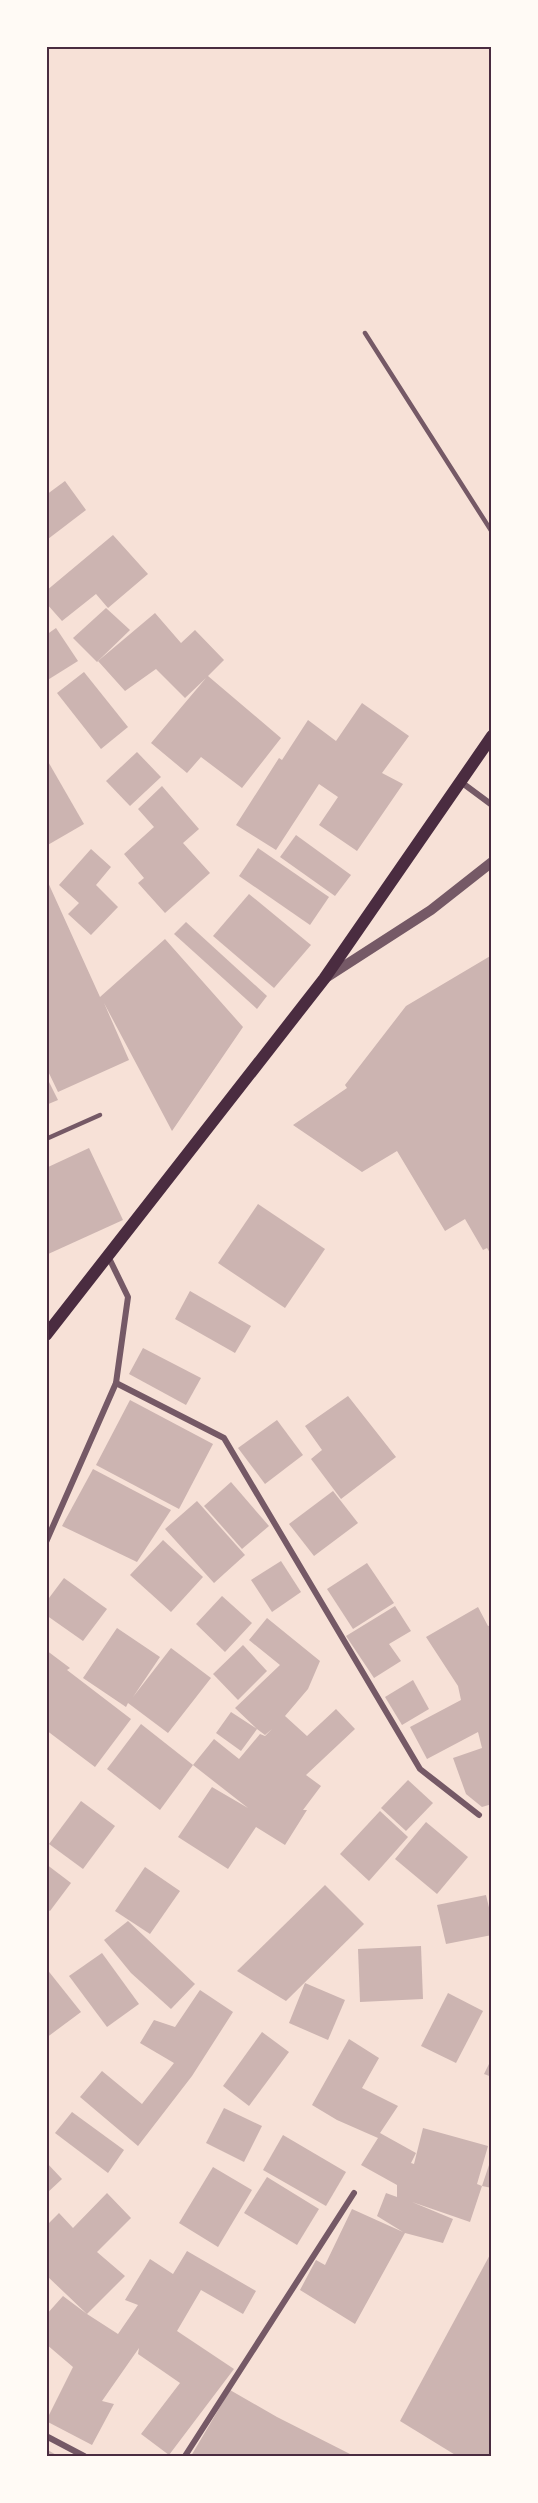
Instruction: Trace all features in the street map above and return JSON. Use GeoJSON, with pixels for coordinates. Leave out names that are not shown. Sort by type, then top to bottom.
{"type":"FeatureCollection","features":[{"type":"Feature","properties":{"kind":"main road"},"geometry":{"type":"LineString","coordinates":[[46,1335],[324,979],[492,736]]}},
{"type":"Feature","properties":{"kind":"street"},"geometry":{"type":"LineString","coordinates":[[460,782],[492,805]]}},
{"type":"Feature","properties":{"kind":"street"},"geometry":{"type":"LineString","coordinates":[[324,979],[431,910],[492,862]]}},
{"type":"Feature","properties":{"kind":"street"},"geometry":{"type":"LineString","coordinates":[[46,1542],[116,1383],[128,1297],[108,1256]]}},
{"type":"Feature","properties":{"kind":"street"},"geometry":{"type":"LineString","coordinates":[[116,1383],[225,1438],[420,1769],[478,1815]]}},
{"type":"Feature","properties":{"kind":"street"},"geometry":{"type":"LineString","coordinates":[[185,2457],[354,2193]]}},
{"type":"Feature","properties":{"kind":"street"},"geometry":{"type":"LineString","coordinates":[[46,2436],[84,2457]]}},
{"type":"Feature","properties":{"kind":"lane"},"geometry":{"type":"LineString","coordinates":[[365,333],[492,532]]}},
{"type":"Feature","properties":{"kind":"lane"},"geometry":{"type":"LineString","coordinates":[[46,1139],[100,1115]]}},
{"type":"Feature","properties":{"kind":"building"},"geometry":{"type":"Polygon","coordinates":[[[65,481],[86,510],[48,539],[46,495],[65,481]]]}},
{"type":"Feature","properties":{"kind":"building"},"geometry":{"type":"Polygon","coordinates":[[[113,535],[148,574],[108,608],[96,594],[62,621],[46,603],[46,591],[113,535]]]}},
{"type":"Feature","properties":{"kind":"building"},"geometry":{"type":"Polygon","coordinates":[[[106,608],[130,630],[97,662],[73,638],[106,608]]]}},
{"type":"Feature","properties":{"kind":"building"},"geometry":{"type":"Polygon","coordinates":[[[155,613],[181,643],[195,630],[224,660],[208,676],[281,738],[242,788],[201,757],[187,773],[151,743],[206,678],[185,698],[156,669],[125,691],[98,661],[155,613]]]}},
{"type":"Feature","properties":{"kind":"building"},"geometry":{"type":"Polygon","coordinates":[[[56,628],[78,661],[46,681],[46,635],[56,628]]]}},
{"type":"Feature","properties":{"kind":"building"},"geometry":{"type":"Polygon","coordinates":[[[84,672],[128,727],[101,749],[57,693],[84,672]]]}},
{"type":"Feature","properties":{"kind":"building"},"geometry":{"type":"Polygon","coordinates":[[[362,703],[409,736],[382,773],[403,784],[357,851],[319,825],[338,797],[319,784],[276,850],[236,825],[279,758],[282,760],[308,720],[336,741],[362,703]]]}},
{"type":"Feature","properties":{"kind":"building"},"geometry":{"type":"Polygon","coordinates":[[[137,752],[161,777],[130,806],[106,781],[137,752]]]}},
{"type":"Feature","properties":{"kind":"building"},"geometry":{"type":"Polygon","coordinates":[[[46,758],[84,824],[46,846],[46,758]]]}},
{"type":"Feature","properties":{"kind":"building"},"geometry":{"type":"Polygon","coordinates":[[[162,786],[199,829],[183,843],[210,873],[165,913],[138,883],[144,878],[124,854],[154,827],[138,809],[162,786]]]}},
{"type":"Feature","properties":{"kind":"building"},"geometry":{"type":"Polygon","coordinates":[[[296,835],[351,875],[335,896],[280,857],[296,835]]]}},
{"type":"Feature","properties":{"kind":"building"},"geometry":{"type":"Polygon","coordinates":[[[258,848],[329,897],[310,925],[239,876],[258,848]]]}},
{"type":"Feature","properties":{"kind":"building"},"geometry":{"type":"Polygon","coordinates":[[[91,849],[111,867],[96,885],[118,907],[91,935],[68,914],[79,903],[59,885],[91,849]]]}},
{"type":"Feature","properties":{"kind":"building"},"geometry":{"type":"Polygon","coordinates":[[[46,878],[100,997],[165,939],[243,1027],[172,1131],[104,1003],[129,1060],[58,1092],[46,1067],[46,878]]]}},
{"type":"Feature","properties":{"kind":"building"},"geometry":{"type":"Polygon","coordinates":[[[249,894],[311,945],[274,988],[213,936],[249,894]]]}},
{"type":"Feature","properties":{"kind":"building"},"geometry":{"type":"Polygon","coordinates":[[[186,922],[267,996],[257,1009],[174,934],[186,922]]]}},
{"type":"Feature","properties":{"kind":"building"},"geometry":{"type":"Polygon","coordinates":[[[492,955],[492,1256],[487,1248],[483,1250],[465,1219],[445,1231],[397,1151],[362,1172],[293,1125],[347,1088],[345,1085],[406,1006],[492,955]]]}},
{"type":"Feature","properties":{"kind":"building"},"geometry":{"type":"Polygon","coordinates":[[[46,1076],[58,1100],[46,1105],[46,1076]]]}},
{"type":"Feature","properties":{"kind":"building"},"geometry":{"type":"Polygon","coordinates":[[[89,1148],[123,1220],[46,1255],[46,1168],[89,1148]]]}},
{"type":"Feature","properties":{"kind":"building"},"geometry":{"type":"Polygon","coordinates":[[[258,1204],[325,1249],[285,1308],[218,1263],[258,1204]]]}},
{"type":"Feature","properties":{"kind":"building"},"geometry":{"type":"Polygon","coordinates":[[[190,1291],[251,1326],[235,1353],[175,1319],[190,1291]]]}},
{"type":"Feature","properties":{"kind":"building"},"geometry":{"type":"Polygon","coordinates":[[[143,1348],[201,1378],[186,1405],[129,1374],[143,1348]]]}},
{"type":"Feature","properties":{"kind":"building"},"geometry":{"type":"Polygon","coordinates":[[[348,1396],[396,1457],[341,1499],[311,1459],[322,1450],[305,1426],[348,1396]]]}},
{"type":"Feature","properties":{"kind":"building"},"geometry":{"type":"Polygon","coordinates":[[[130,1400],[213,1444],[179,1509],[96,1465],[130,1400]]]}},
{"type":"Feature","properties":{"kind":"building"},"geometry":{"type":"Polygon","coordinates":[[[277,1420],[303,1455],[265,1484],[238,1448],[277,1420]]]}},
{"type":"Feature","properties":{"kind":"building"},"geometry":{"type":"Polygon","coordinates":[[[93,1469],[171,1510],[137,1562],[62,1526],[93,1469]]]}},
{"type":"Feature","properties":{"kind":"building"},"geometry":{"type":"Polygon","coordinates":[[[231,1482],[269,1526],[242,1549],[204,1506],[231,1482]]]}},
{"type":"Feature","properties":{"kind":"building"},"geometry":{"type":"Polygon","coordinates":[[[333,1491],[358,1523],[314,1556],[289,1524],[333,1491]]]}},
{"type":"Feature","properties":{"kind":"building"},"geometry":{"type":"Polygon","coordinates":[[[197,1501],[245,1555],[214,1583],[165,1529],[197,1501]]]}},
{"type":"Feature","properties":{"kind":"building"},"geometry":{"type":"Polygon","coordinates":[[[163,1540],[203,1577],[171,1612],[130,1575],[163,1540]]]}},
{"type":"Feature","properties":{"kind":"building"},"geometry":{"type":"Polygon","coordinates":[[[281,1561],[301,1592],[272,1612],[251,1580],[281,1561]]]}},
{"type":"Feature","properties":{"kind":"building"},"geometry":{"type":"Polygon","coordinates":[[[367,1563],[394,1603],[353,1629],[327,1589],[367,1563]]]}},
{"type":"Feature","properties":{"kind":"building"},"geometry":{"type":"Polygon","coordinates":[[[64,1578],[107,1609],[83,1641],[46,1615],[46,1602],[64,1578]]]}},
{"type":"Feature","properties":{"kind":"building"},"geometry":{"type":"Polygon","coordinates":[[[222,1596],[252,1623],[225,1652],[196,1624],[222,1596]]]}},
{"type":"Feature","properties":{"kind":"building"},"geometry":{"type":"Polygon","coordinates":[[[395,1606],[411,1631],[389,1644],[401,1661],[374,1678],[346,1636],[395,1606]]]}},
{"type":"Feature","properties":{"kind":"building"},"geometry":{"type":"Polygon","coordinates":[[[478,1607],[488,1626],[492,1625],[492,1804],[482,1807],[466,1794],[453,1758],[482,1748],[478,1732],[427,1759],[410,1727],[461,1700],[458,1686],[426,1637],[478,1607]]]}},
{"type":"Feature","properties":{"kind":"building"},"geometry":{"type":"Polygon","coordinates":[[[267,1618],[320,1661],[308,1689],[285,1716],[307,1736],[336,1709],[355,1729],[306,1775],[321,1786],[303,1810],[307,1810],[285,1845],[256,1827],[228,1869],[178,1837],[212,1787],[248,1808],[193,1765],[214,1739],[239,1759],[260,1734],[265,1736],[272,1729],[265,1735],[235,1708],[280,1665],[249,1640],[267,1618]]]}},
{"type":"Feature","properties":{"kind":"building"},"geometry":{"type":"Polygon","coordinates":[[[117,1628],[160,1657],[133,1697],[171,1648],[211,1678],[168,1733],[128,1703],[126,1707],[83,1678],[117,1628]]]}},
{"type":"Feature","properties":{"kind":"building"},"geometry":{"type":"Polygon","coordinates":[[[243,1645],[267,1671],[238,1700],[213,1674],[243,1645]]]}},
{"type":"Feature","properties":{"kind":"building"},"geometry":{"type":"Polygon","coordinates":[[[46,1650],[70,1668],[67,1670],[131,1719],[95,1767],[46,1730],[46,1650]]]}},
{"type":"Feature","properties":{"kind":"building"},"geometry":{"type":"Polygon","coordinates":[[[413,1680],[429,1709],[402,1725],[385,1697],[413,1680]]]}},
{"type":"Feature","properties":{"kind":"building"},"geometry":{"type":"Polygon","coordinates":[[[231,1712],[257,1729],[241,1751],[216,1733],[231,1712]]]}},
{"type":"Feature","properties":{"kind":"building"},"geometry":{"type":"Polygon","coordinates":[[[141,1724],[193,1765],[160,1810],[107,1769],[141,1724]]]}},
{"type":"Feature","properties":{"kind":"building"},"geometry":{"type":"Polygon","coordinates":[[[408,1780],[433,1803],[406,1831],[381,1808],[408,1780]]]}},
{"type":"Feature","properties":{"kind":"building"},"geometry":{"type":"Polygon","coordinates":[[[81,1801],[115,1826],[83,1869],[49,1844],[81,1801]]]}},
{"type":"Feature","properties":{"kind":"building"},"geometry":{"type":"Polygon","coordinates":[[[380,1811],[408,1837],[369,1881],[340,1854],[380,1811]]]}},
{"type":"Feature","properties":{"kind":"building"},"geometry":{"type":"Polygon","coordinates":[[[426,1822],[468,1857],[437,1894],[395,1859],[426,1822]]]}},
{"type":"Feature","properties":{"kind":"building"},"geometry":{"type":"Polygon","coordinates":[[[46,1864],[71,1883],[50,1911],[46,1909],[46,1864]]]}},
{"type":"Feature","properties":{"kind":"building"},"geometry":{"type":"Polygon","coordinates":[[[145,1867],[180,1891],[150,1934],[115,1911],[145,1867]]]}},
{"type":"Feature","properties":{"kind":"building"},"geometry":{"type":"Polygon","coordinates":[[[325,1885],[364,1924],[286,2001],[237,1971],[325,1885]]]}},
{"type":"Feature","properties":{"kind":"building"},"geometry":{"type":"Polygon","coordinates":[[[486,1895],[492,1920],[492,1935],[446,1944],[437,1905],[486,1895]]]}},
{"type":"Feature","properties":{"kind":"building"},"geometry":{"type":"Polygon","coordinates":[[[128,1921],[195,1984],[171,2009],[131,1973],[104,1940],[128,1921]]]}},
{"type":"Feature","properties":{"kind":"building"},"geometry":{"type":"Polygon","coordinates":[[[421,1946],[423,1999],[360,2002],[358,1949],[421,1946]]]}},
{"type":"Feature","properties":{"kind":"building"},"geometry":{"type":"Polygon","coordinates":[[[102,1953],[139,2004],[107,2027],[69,1976],[102,1953]]]}},
{"type":"Feature","properties":{"kind":"building"},"geometry":{"type":"Polygon","coordinates":[[[46,1968],[81,2012],[46,2038],[46,1968]]]}},
{"type":"Feature","properties":{"kind":"building"},"geometry":{"type":"Polygon","coordinates":[[[305,1983],[345,2000],[328,2040],[289,2023],[305,1983]]]}},
{"type":"Feature","properties":{"kind":"building"},"geometry":{"type":"Polygon","coordinates":[[[200,1990],[233,2012],[192,2076],[138,2146],[80,2097],[102,2071],[142,2104],[174,2063],[140,2043],[154,2020],[175,2027],[200,1990]]]}},
{"type":"Feature","properties":{"kind":"building"},"geometry":{"type":"Polygon","coordinates":[[[448,1993],[483,2011],[456,2063],[421,2046],[448,1993]]]}},
{"type":"Feature","properties":{"kind":"building"},"geometry":{"type":"Polygon","coordinates":[[[262,2032],[289,2052],[249,2106],[223,2086],[262,2032]]]}},
{"type":"Feature","properties":{"kind":"building"},"geometry":{"type":"Polygon","coordinates":[[[349,2039],[379,2058],[362,2088],[398,2106],[380,2133],[416,2153],[411,2163],[414,2164],[423,2128],[488,2146],[477,2184],[482,2186],[470,2222],[412,2202],[453,2219],[443,2243],[405,2233],[355,2324],[300,2290],[316,2260],[325,2265],[352,2209],[403,2232],[377,2216],[386,2193],[397,2197],[397,2185],[361,2165],[378,2138],[337,2120],[312,2105],[349,2039]]]}},
{"type":"Feature","properties":{"kind":"building"},"geometry":{"type":"Polygon","coordinates":[[[492,2058],[492,2077],[484,2074],[492,2058]]]}},
{"type":"Feature","properties":{"kind":"building"},"geometry":{"type":"Polygon","coordinates":[[[224,2108],[262,2126],[244,2162],[206,2143],[224,2108]]]}},
{"type":"Feature","properties":{"kind":"building"},"geometry":{"type":"Polygon","coordinates":[[[72,2112],[124,2150],[108,2173],[55,2133],[72,2112]]]}},
{"type":"Feature","properties":{"kind":"building"},"geometry":{"type":"Polygon","coordinates":[[[283,2135],[346,2172],[326,2206],[263,2170],[283,2135]]]}},
{"type":"Feature","properties":{"kind":"building"},"geometry":{"type":"Polygon","coordinates":[[[492,2159],[492,2188],[482,2186],[492,2159]]]}},
{"type":"Feature","properties":{"kind":"building"},"geometry":{"type":"Polygon","coordinates":[[[46,2162],[62,2179],[46,2194],[46,2162]]]}},
{"type":"Feature","properties":{"kind":"building"},"geometry":{"type":"Polygon","coordinates":[[[213,2167],[252,2190],[218,2247],[179,2223],[213,2167]]]}},
{"type":"Feature","properties":{"kind":"building"},"geometry":{"type":"Polygon","coordinates":[[[267,2177],[319,2209],[297,2245],[244,2213],[267,2177]]]}},
{"type":"Feature","properties":{"kind":"building"},"geometry":{"type":"Polygon","coordinates":[[[107,2193],[131,2218],[97,2252],[125,2276],[87,2314],[46,2275],[46,2226],[59,2213],[73,2228],[107,2193]]]}},
{"type":"Feature","properties":{"kind":"building"},"geometry":{"type":"Polygon","coordinates":[[[187,2251],[256,2291],[243,2314],[201,2290],[177,2331],[234,2369],[169,2455],[141,2434],[180,2383],[138,2354],[139,2348],[102,2401],[114,2404],[92,2445],[46,2421],[73,2367],[46,2344],[46,2315],[63,2296],[118,2334],[138,2305],[125,2300],[150,2259],[173,2274],[187,2251]]]}},
{"type":"Feature","properties":{"kind":"building"},"geometry":{"type":"Polygon","coordinates":[[[492,2251],[492,2456],[457,2456],[400,2421],[492,2251]]]}},
{"type":"Feature","properties":{"kind":"building"},"geometry":{"type":"Polygon","coordinates":[[[230,2390],[277,2417],[352,2455],[191,2456],[230,2390]]]}},
{"type":"Feature","properties":{"kind":"building"},"geometry":{"type":"Polygon","coordinates":[[[46,2449],[58,2456],[46,2456],[46,2449]]]}}]}
